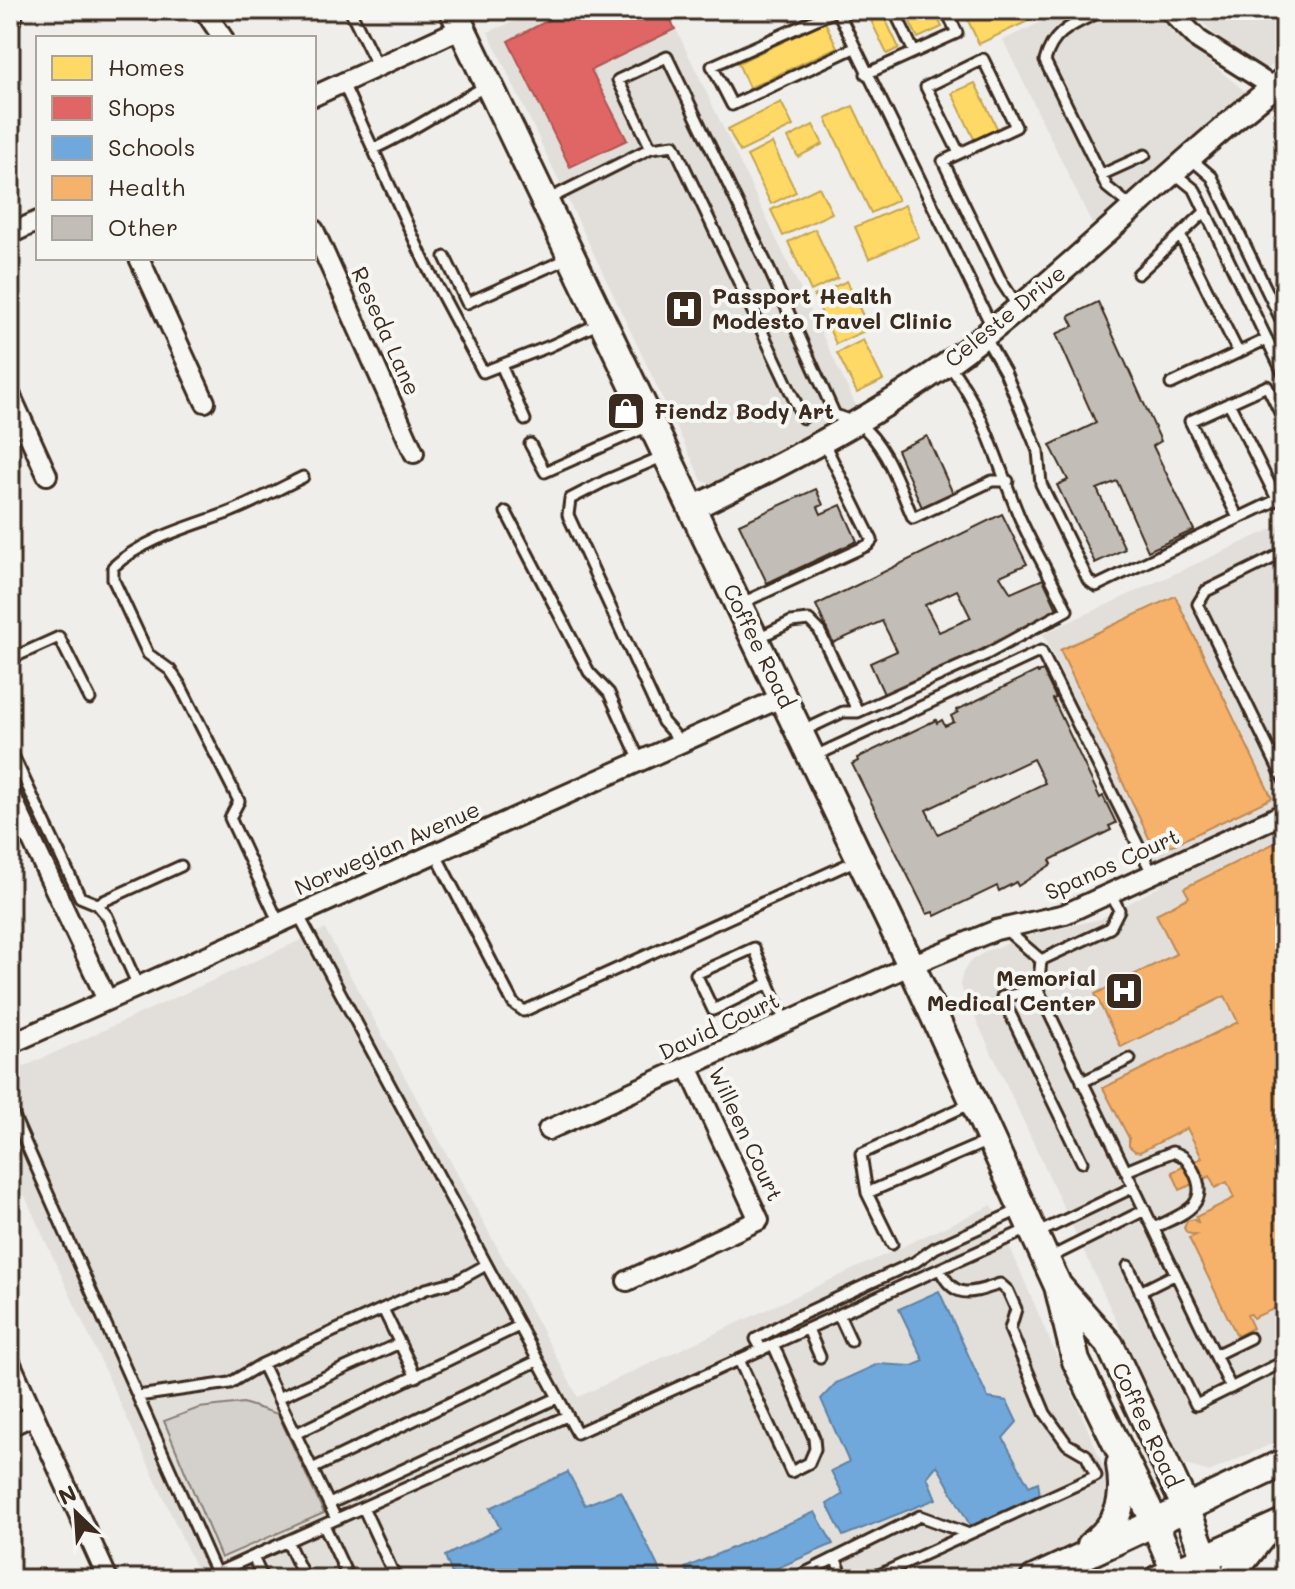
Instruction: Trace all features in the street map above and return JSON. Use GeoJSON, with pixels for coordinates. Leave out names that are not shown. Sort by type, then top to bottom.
{"type":"FeatureCollection","features":[{"type":"Feature","properties":{"kind":"main road","name":"Coffee Road"},"geometry":{"type":"LineString","coordinates":[[457,19],[911,965],[1046,1259],[1058,1286],[1076,1361],[1154,1522],[1170,1576]]}},
{"type":"Feature","properties":{"kind":"main road","name":"Coffee Road"},"geometry":{"type":"LineString","coordinates":[[1058,1286],[1110,1345],[1186,1508],[1209,1568]]}},
{"type":"Feature","properties":{"kind":"main road"},"geometry":{"type":"LineString","coordinates":[[1071,1560],[1105,1535],[1122,1506],[1122,1478],[1115,1441]]}},
{"type":"Feature","properties":{"kind":"main road"},"geometry":{"type":"LineString","coordinates":[[1034,1579],[1285,1462]]}},
{"type":"Feature","properties":{"kind":"main road"},"geometry":{"type":"LineString","coordinates":[[1170,1576],[1209,1568],[1278,1525]]}},
{"type":"Feature","properties":{"kind":"main road"},"geometry":{"type":"LineString","coordinates":[[1234,1579],[1236,1569],[1278,1525]]}},
{"type":"Feature","properties":{"kind":"street"},"geometry":{"type":"LineString","coordinates":[[204,10],[222,36]]}},
{"type":"Feature","properties":{"kind":"street"},"geometry":{"type":"LineString","coordinates":[[1169,10],[1199,40],[1281,86]]}},
{"type":"Feature","properties":{"kind":"street"},"geometry":{"type":"LineString","coordinates":[[316,95],[378,67],[457,19]]}},
{"type":"Feature","properties":{"kind":"street","name":"Celeste Drive"},"geometry":{"type":"LineString","coordinates":[[693,508],[858,423],[948,363],[1018,307],[1182,165],[1281,86]]}},
{"type":"Feature","properties":{"kind":"street"},"geometry":{"type":"LineString","coordinates":[[10,234],[36,222]]}},
{"type":"Feature","properties":{"kind":"street","name":"Reseda Lane"},"geometry":{"type":"LineString","coordinates":[[316,234],[414,453]]}},
{"type":"Feature","properties":{"kind":"street"},"geometry":{"type":"LineString","coordinates":[[140,260],[205,402]]}},
{"type":"Feature","properties":{"kind":"street"},"geometry":{"type":"LineString","coordinates":[[10,394],[47,475]]}},
{"type":"Feature","properties":{"kind":"street","name":"Norwegian Avenue"},"geometry":{"type":"LineString","coordinates":[[10,1044],[783,697]]}},
{"type":"Feature","properties":{"kind":"street"},"geometry":{"type":"LineString","coordinates":[[10,794],[107,1000]]}},
{"type":"Feature","properties":{"kind":"street","name":"Spanos Court"},"geometry":{"type":"LineString","coordinates":[[911,965],[996,930],[1065,914],[1285,813]]}},
{"type":"Feature","properties":{"kind":"street","name":"David Court"},"geometry":{"type":"LineString","coordinates":[[548,1130],[911,965]]}},
{"type":"Feature","properties":{"kind":"street","name":"Willeen Court"},"geometry":{"type":"LineString","coordinates":[[627,1281],[759,1220],[688,1067]]}},
{"type":"Feature","properties":{"kind":"street"},"geometry":{"type":"LineString","coordinates":[[10,1362],[106,1578]]}},
{"type":"Feature","properties":{"kind":"street"},"geometry":{"type":"LineString","coordinates":[[10,1426],[34,1415]]}},
{"type":"Feature","properties":{"kind":"lane"},"geometry":{"type":"LineString","coordinates":[[350,10],[378,67]]}},
{"type":"Feature","properties":{"kind":"lane"},"geometry":{"type":"LineString","coordinates":[[854,48],[732,105],[712,66],[837,10],[988,332],[1038,451],[1041,484],[1088,580],[1096,586],[1281,498],[1229,403]]}},
{"type":"Feature","properties":{"kind":"lane"},"geometry":{"type":"LineString","coordinates":[[894,10],[914,52]]}},
{"type":"Feature","properties":{"kind":"lane"},"geometry":{"type":"LineString","coordinates":[[866,74],[957,33],[946,10]]}},
{"type":"Feature","properties":{"kind":"lane"},"geometry":{"type":"LineString","coordinates":[[1103,10],[1057,35],[1049,46],[1045,61],[1107,187],[1133,208]]}},
{"type":"Feature","properties":{"kind":"lane"},"geometry":{"type":"LineString","coordinates":[[651,148],[618,80],[667,57],[835,415],[858,423],[874,441],[886,459],[913,518],[992,481],[1008,481]]}},
{"type":"Feature","properties":{"kind":"lane"},"geometry":{"type":"LineString","coordinates":[[959,153],[926,87],[983,59],[1016,127],[943,161],[1001,281],[1018,307]]}},
{"type":"Feature","properties":{"kind":"lane"},"geometry":{"type":"LineString","coordinates":[[343,83],[425,263],[483,372],[603,322]]}},
{"type":"Feature","properties":{"kind":"lane"},"geometry":{"type":"LineString","coordinates":[[373,149],[401,137],[453,103],[489,85]]}},
{"type":"Feature","properties":{"kind":"lane"},"geometry":{"type":"LineString","coordinates":[[545,201],[651,148],[674,145],[803,418]]}},
{"type":"Feature","properties":{"kind":"lane"},"geometry":{"type":"LineString","coordinates":[[1101,175],[1145,155]]}},
{"type":"Feature","properties":{"kind":"lane"},"geometry":{"type":"LineString","coordinates":[[1182,165],[1285,377]]}},
{"type":"Feature","properties":{"kind":"lane"},"geometry":{"type":"LineString","coordinates":[[1182,165],[1212,177],[1285,328]]}},
{"type":"Feature","properties":{"kind":"lane"},"geometry":{"type":"LineString","coordinates":[[1138,274],[1206,211]]}},
{"type":"Feature","properties":{"kind":"lane"},"geometry":{"type":"LineString","coordinates":[[1181,237],[1238,352]]}},
{"type":"Feature","properties":{"kind":"lane"},"geometry":{"type":"LineString","coordinates":[[445,257],[467,303],[572,257]]}},
{"type":"Feature","properties":{"kind":"lane"},"geometry":{"type":"LineString","coordinates":[[1171,384],[1267,339]]}},
{"type":"Feature","properties":{"kind":"lane"},"geometry":{"type":"LineString","coordinates":[[800,732],[843,712],[858,712],[985,655],[1067,610],[1019,515],[1008,481],[967,387],[948,363]]}},
{"type":"Feature","properties":{"kind":"lane"},"geometry":{"type":"LineString","coordinates":[[501,365],[525,420]]}},
{"type":"Feature","properties":{"kind":"lane"},"geometry":{"type":"LineString","coordinates":[[1238,518],[1190,421],[1267,386],[1285,423]]}},
{"type":"Feature","properties":{"kind":"lane"},"geometry":{"type":"LineString","coordinates":[[530,444],[545,472],[653,424]]}},
{"type":"Feature","properties":{"kind":"lane"},"geometry":{"type":"LineString","coordinates":[[739,604],[868,545],[872,540],[824,442]]}},
{"type":"Feature","properties":{"kind":"lane"},"geometry":{"type":"LineString","coordinates":[[667,455],[570,499],[568,515],[663,722],[681,742]]}},
{"type":"Feature","properties":{"kind":"lane"},"geometry":{"type":"LineString","coordinates":[[279,923],[230,818],[239,801],[180,685],[170,670],[148,654],[113,579],[113,567],[127,554],[158,539],[234,510],[303,477]]}},
{"type":"Feature","properties":{"kind":"lane"},"geometry":{"type":"LineString","coordinates":[[506,512],[589,672],[609,693],[640,761]]}},
{"type":"Feature","properties":{"kind":"lane"},"geometry":{"type":"LineString","coordinates":[[1285,552],[1206,591],[1198,604],[1285,782]]}},
{"type":"Feature","properties":{"kind":"lane"},"geometry":{"type":"LineString","coordinates":[[756,639],[791,622],[809,620],[819,630],[858,712]]}},
{"type":"Feature","properties":{"kind":"lane"},"geometry":{"type":"LineString","coordinates":[[10,659],[59,637],[90,699]]}},
{"type":"Feature","properties":{"kind":"lane"},"geometry":{"type":"LineString","coordinates":[[812,757],[1041,651],[1152,873]]}},
{"type":"Feature","properties":{"kind":"lane"},"geometry":{"type":"LineString","coordinates":[[10,749],[80,897],[97,904],[107,916],[138,986]]}},
{"type":"Feature","properties":{"kind":"lane"},"geometry":{"type":"LineString","coordinates":[[435,853],[513,1003],[524,1011],[860,858]]}},
{"type":"Feature","properties":{"kind":"lane"},"geometry":{"type":"LineString","coordinates":[[97,904],[181,866]]}},
{"type":"Feature","properties":{"kind":"lane"},"geometry":{"type":"LineString","coordinates":[[1041,960],[1110,928],[1119,910],[1110,892]]}},
{"type":"Feature","properties":{"kind":"lane"},"geometry":{"type":"LineString","coordinates":[[298,914],[577,1433],[940,1269],[1029,1224]]}},
{"type":"Feature","properties":{"kind":"lane"},"geometry":{"type":"LineString","coordinates":[[1005,929],[1041,960]]}},
{"type":"Feature","properties":{"kind":"lane"},"geometry":{"type":"LineString","coordinates":[[769,983],[713,1010],[696,974],[754,948],[769,983],[785,1022]]}},
{"type":"Feature","properties":{"kind":"lane"},"geometry":{"type":"LineString","coordinates":[[1041,960],[1038,990],[1231,1388]]}},
{"type":"Feature","properties":{"kind":"lane"},"geometry":{"type":"LineString","coordinates":[[1038,990],[1002,997],[1082,1162]]}},
{"type":"Feature","properties":{"kind":"lane"},"geometry":{"type":"LineString","coordinates":[[1082,1082],[1130,1059]]}},
{"type":"Feature","properties":{"kind":"lane"},"geometry":{"type":"LineString","coordinates":[[892,1244],[867,1193],[861,1154],[974,1102]]}},
{"type":"Feature","properties":{"kind":"lane"},"geometry":{"type":"LineString","coordinates":[[10,1108],[216,1573],[567,1416]]}},
{"type":"Feature","properties":{"kind":"lane"},"geometry":{"type":"LineString","coordinates":[[867,1193],[991,1139]]}},
{"type":"Feature","properties":{"kind":"lane"},"geometry":{"type":"LineString","coordinates":[[1126,1171],[1172,1152],[1185,1157],[1199,1183],[1200,1195],[1194,1205],[1154,1228]]}},
{"type":"Feature","properties":{"kind":"lane"},"geometry":{"type":"LineString","coordinates":[[762,1350],[756,1339],[915,1262],[935,1248],[1029,1224],[1134,1187]]}},
{"type":"Feature","properties":{"kind":"lane"},"geometry":{"type":"LineString","coordinates":[[1046,1259],[1145,1210]]}},
{"type":"Feature","properties":{"kind":"lane"},"geometry":{"type":"LineString","coordinates":[[138,1396],[230,1383],[262,1364],[426,1289],[457,1281],[486,1265]]}},
{"type":"Feature","properties":{"kind":"lane"},"geometry":{"type":"LineString","coordinates":[[1128,1266],[1196,1405],[1285,1361]]}},
{"type":"Feature","properties":{"kind":"lane"},"geometry":{"type":"LineString","coordinates":[[870,1579],[1096,1476],[1086,1455],[1067,1444],[1045,1413],[1010,1329],[1016,1309],[1008,1291],[1000,1284],[969,1292],[956,1291],[947,1284],[940,1269]]}},
{"type":"Feature","properties":{"kind":"lane"},"geometry":{"type":"LineString","coordinates":[[1140,1292],[1176,1274]]}},
{"type":"Feature","properties":{"kind":"lane"},"geometry":{"type":"LineString","coordinates":[[383,1309],[416,1377]]}},
{"type":"Feature","properties":{"kind":"lane"},"geometry":{"type":"LineString","coordinates":[[839,1315],[851,1341]]}},
{"type":"Feature","properties":{"kind":"lane"},"geometry":{"type":"LineString","coordinates":[[295,1434],[519,1326]]}},
{"type":"Feature","properties":{"kind":"lane"},"geometry":{"type":"LineString","coordinates":[[808,1329],[820,1357]]}},
{"type":"Feature","properties":{"kind":"lane"},"geometry":{"type":"LineString","coordinates":[[1215,1355],[1250,1338]]}},
{"type":"Feature","properties":{"kind":"lane"},"geometry":{"type":"LineString","coordinates":[[278,1398],[400,1343]]}},
{"type":"Feature","properties":{"kind":"lane"},"geometry":{"type":"LineString","coordinates":[[739,1360],[791,1472],[809,1463],[815,1449],[814,1438],[773,1344]]}},
{"type":"Feature","properties":{"kind":"lane"},"geometry":{"type":"LineString","coordinates":[[312,1469],[537,1361]]}},
{"type":"Feature","properties":{"kind":"lane"},"geometry":{"type":"LineString","coordinates":[[262,1364],[336,1519]]}},
{"type":"Feature","properties":{"kind":"lane"},"geometry":{"type":"LineString","coordinates":[[329,1504],[557,1398]]}},
{"type":"Feature","properties":{"kind":"lane"},"geometry":{"type":"LineString","coordinates":[[363,1507],[396,1579]]}},
{"type":"Feature","properties":{"kind":"lane"},"geometry":{"type":"LineString","coordinates":[[793,1579],[920,1516],[969,1534]]}},
{"type":"Feature","properties":{"kind":"lane"},"geometry":{"type":"LineString","coordinates":[[324,1525],[349,1579]]}},
{"type":"Feature","properties":{"kind":"lane"},"geometry":{"type":"LineString","coordinates":[[287,1541],[305,1579]]}},
{"type":"Feature","properties":{"kind":"lane"},"geometry":{"type":"LineString","coordinates":[[253,1557],[263,1579]]}},
{"type":"Feature","properties":{"kind":"lane"},"geometry":{"type":"LineString","coordinates":[[836,1560],[844,1579]]}},
{"type":"Feature","properties":{"kind":"shaded area"},"geometry":{"type":"Polygon","coordinates":[[[543,10],[667,10],[860,414],[717,485],[702,481],[488,32],[543,10]]]}},
{"type":"Feature","properties":{"kind":"shaded area"},"geometry":{"type":"Polygon","coordinates":[[[1067,10],[1157,10],[1190,46],[1252,97],[1096,232],[1003,40],[1067,10]]]}},
{"type":"Feature","properties":{"kind":"shaded area"},"geometry":{"type":"Polygon","coordinates":[[[1190,10],[1285,10],[1285,56],[1266,70],[1214,34],[1190,10]]]}},
{"type":"Feature","properties":{"kind":"shaded area","name":"Memorial Medical Center"},"geometry":{"type":"Polygon","coordinates":[[[1285,523],[1285,1438],[1209,1472],[1183,1464],[960,985],[963,972],[971,961],[986,951],[1035,934],[1100,919],[1162,885],[1043,634],[1285,523]]]}},
{"type":"Feature","properties":{"kind":"shaded area"},"geometry":{"type":"Polygon","coordinates":[[[325,929],[578,1397],[992,1205],[1116,1495],[1102,1535],[1011,1579],[201,1579],[10,1164],[10,1073],[325,929]]]}},
{"type":"Feature","properties":{"kind":"shaded area"},"geometry":{"type":"Polygon","coordinates":[[[243,1403],[278,1414],[324,1513],[221,1558],[164,1421],[199,1408],[243,1403]]]}},
{"type":"Feature","properties":{"kind":"building: Homes"},"geometry":{"type":"Polygon","coordinates":[[[866,10],[881,10],[899,48],[887,54],[866,10]]]}},
{"type":"Feature","properties":{"kind":"building: Homes"},"geometry":{"type":"Polygon","coordinates":[[[904,10],[934,10],[942,27],[918,38],[904,10]]]}},
{"type":"Feature","properties":{"kind":"building: Homes"},"geometry":{"type":"Polygon","coordinates":[[[1023,10],[1028,21],[979,44],[964,12],[1023,10]]]}},
{"type":"Feature","properties":{"kind":"building: Homes"},"geometry":{"type":"Polygon","coordinates":[[[825,22],[837,47],[749,88],[738,63],[825,22]]]}},
{"type":"Feature","properties":{"kind":"building: Homes"},"geometry":{"type":"Polygon","coordinates":[[[975,83],[998,130],[975,141],[952,93],[975,83]]]}},
{"type":"Feature","properties":{"kind":"building: Homes"},"geometry":{"type":"Polygon","coordinates":[[[781,102],[793,126],[740,152],[728,129],[781,102]]]}},
{"type":"Feature","properties":{"kind":"building: Homes"},"geometry":{"type":"Polygon","coordinates":[[[853,106],[898,200],[871,213],[826,119],[853,106]]]}},
{"type":"Feature","properties":{"kind":"building: Homes"},"geometry":{"type":"Polygon","coordinates":[[[813,125],[823,144],[798,157],[788,138],[813,125]]]}},
{"type":"Feature","properties":{"kind":"building: Homes"},"geometry":{"type":"Polygon","coordinates":[[[772,143],[796,192],[771,204],[747,156],[772,143]]]}},
{"type":"Feature","properties":{"kind":"building: Homes"},"geometry":{"type":"Polygon","coordinates":[[[819,187],[832,213],[783,236],[771,210],[819,187]]]}},
{"type":"Feature","properties":{"kind":"building: Homes"},"geometry":{"type":"Polygon","coordinates":[[[905,205],[919,237],[869,259],[855,227],[905,205]]]}},
{"type":"Feature","properties":{"kind":"building: Homes"},"geometry":{"type":"Polygon","coordinates":[[[815,229],[838,278],[811,291],[788,242],[815,229]]]}},
{"type":"Feature","properties":{"kind":"building: Homes"},"geometry":{"type":"Polygon","coordinates":[[[847,281],[869,329],[836,344],[814,296],[847,281]]]}},
{"type":"Feature","properties":{"kind":"building: Homes"},"geometry":{"type":"Polygon","coordinates":[[[863,340],[883,380],[857,393],[837,353],[863,340]]]}},
{"type":"Feature","properties":{"kind":"building: Shops"},"geometry":{"type":"Polygon","coordinates":[[[572,10],[575,16],[586,10],[666,10],[675,29],[591,70],[627,140],[570,167],[508,41],[572,10]]]}},
{"type":"Feature","properties":{"kind":"building: Schools"},"geometry":{"type":"Polygon","coordinates":[[[939,1291],[988,1398],[1007,1401],[1017,1422],[1003,1438],[1029,1486],[1038,1482],[1040,1496],[972,1529],[937,1465],[927,1477],[936,1499],[843,1536],[827,1504],[843,1494],[831,1471],[849,1462],[821,1399],[836,1383],[878,1364],[912,1366],[924,1361],[899,1309],[939,1291]]]}},
{"type":"Feature","properties":{"kind":"building: Schools"},"geometry":{"type":"Polygon","coordinates":[[[568,1472],[585,1505],[621,1491],[664,1579],[454,1579],[445,1556],[500,1528],[490,1508],[568,1472]]]}},
{"type":"Feature","properties":{"kind":"building: Schools"},"geometry":{"type":"Polygon","coordinates":[[[815,1512],[833,1544],[752,1579],[691,1579],[685,1568],[815,1512]]]}},
{"type":"Feature","properties":{"kind":"building: Health"},"geometry":{"type":"Polygon","coordinates":[[[1175,596],[1272,798],[1156,853],[1060,650],[1175,596]]]}},
{"type":"Feature","properties":{"kind":"building: Health"},"geometry":{"type":"Polygon","coordinates":[[[1285,838],[1285,1304],[1253,1318],[1251,1314],[1247,1315],[1253,1328],[1237,1336],[1189,1238],[1196,1235],[1187,1233],[1184,1228],[1187,1221],[1194,1219],[1199,1224],[1196,1217],[1234,1198],[1227,1182],[1215,1188],[1210,1176],[1180,1190],[1172,1172],[1202,1158],[1187,1128],[1140,1152],[1135,1151],[1129,1146],[1129,1138],[1103,1088],[1238,1022],[1225,996],[1121,1047],[1095,994],[1176,954],[1156,914],[1189,897],[1184,888],[1285,838]]]}},
{"type":"Feature","properties":{"kind":"building: Other"},"geometry":{"type":"Polygon","coordinates":[[[1098,302],[1161,441],[1153,446],[1194,530],[1148,551],[1117,481],[1097,489],[1125,549],[1095,563],[1057,485],[1068,480],[1050,445],[1096,423],[1056,334],[1074,326],[1069,316],[1098,302]]]}},
{"type":"Feature","properties":{"kind":"building: Other"},"geometry":{"type":"Polygon","coordinates":[[[927,436],[955,498],[924,512],[897,450],[927,436]]]}},
{"type":"Feature","properties":{"kind":"building: Other"},"geometry":{"type":"Polygon","coordinates":[[[816,489],[823,505],[818,507],[821,514],[841,505],[857,541],[767,583],[739,524],[816,489]]]}},
{"type":"Feature","properties":{"kind":"building: Other"},"geometry":{"type":"Polygon","coordinates":[[[1002,514],[1027,564],[1000,576],[1011,593],[1043,579],[1063,622],[888,703],[870,663],[897,651],[882,621],[833,643],[816,605],[1002,514]],[[957,590],[925,605],[939,632],[971,618],[957,590]]]}},
{"type":"Feature","properties":{"kind":"building: Other"},"geometry":{"type":"Polygon","coordinates":[[[1037,671],[1043,671],[1100,798],[1103,796],[1116,823],[1109,826],[1111,830],[1050,860],[1052,864],[1018,886],[1016,882],[999,891],[997,886],[935,916],[933,912],[927,914],[852,764],[858,761],[857,758],[936,720],[937,723],[942,720],[945,726],[954,722],[951,716],[957,710],[1037,671]],[[1033,759],[926,810],[938,834],[1045,783],[1033,759]]]}},
{"type":"Feature","properties":{"kind":"place","name":"Passport Health Modesto Travel Clinic"},"geometry":{"type":"Point","coordinates":[684,309]}},
{"type":"Feature","properties":{"kind":"place","name":"Fiendz Body Art"},"geometry":{"type":"Point","coordinates":[626,411]}},
{"type":"Feature","properties":{"kind":"place","name":"Memorial Medical Center"},"geometry":{"type":"Point","coordinates":[1124,991]}}]}
